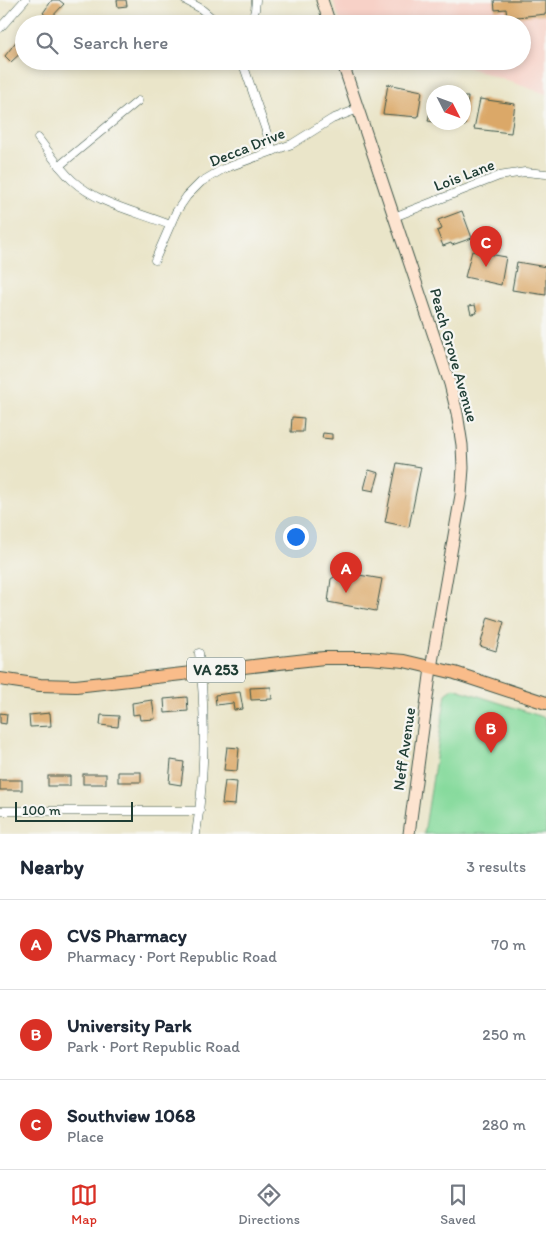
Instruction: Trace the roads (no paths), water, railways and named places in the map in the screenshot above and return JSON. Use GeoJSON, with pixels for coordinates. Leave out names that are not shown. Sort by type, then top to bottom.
{"type":"FeatureCollection","features":[{"type":"Feature","properties":{"kind":"main road"},"geometry":{"type":"LineString","coordinates":[[322,0],[327,15]]}},
{"type":"Feature","properties":{"kind":"main road","name":"Peach Grove Avenue"},"geometry":{"type":"LineString","coordinates":[[345,70],[450,384],[459,420],[462,453],[460,503],[431,668]]}},
{"type":"Feature","properties":{"kind":"main road","name":"VA 253"},"geometry":{"type":"LineString","coordinates":[[0,679],[40,685],[76,686],[344,657],[395,660],[455,673],[546,703]]}},
{"type":"Feature","properties":{"kind":"main road","name":"Neff Avenue"},"geometry":{"type":"LineString","coordinates":[[409,834],[431,668]]}},
{"type":"Feature","properties":{"kind":"street"},"geometry":{"type":"LineString","coordinates":[[0,28],[25,0]]}},
{"type":"Feature","properties":{"kind":"street"},"geometry":{"type":"LineString","coordinates":[[185,0],[208,15]]}},
{"type":"Feature","properties":{"kind":"street"},"geometry":{"type":"LineString","coordinates":[[254,15],[256,0]]}},
{"type":"Feature","properties":{"kind":"street"},"geometry":{"type":"LineString","coordinates":[[245,70],[273,151]]}},
{"type":"Feature","properties":{"kind":"street"},"geometry":{"type":"LineString","coordinates":[[59,166],[138,101]]}},
{"type":"Feature","properties":{"kind":"street","name":"Decca Drive"},"geometry":{"type":"LineString","coordinates":[[154,260],[176,212],[183,201],[206,178],[223,169],[292,144],[332,119],[358,108]]}},
{"type":"Feature","properties":{"kind":"street"},"geometry":{"type":"LineString","coordinates":[[38,138],[72,181],[89,192],[170,225]]}},
{"type":"Feature","properties":{"kind":"street","name":"Lois Lane"},"geometry":{"type":"LineString","coordinates":[[394,217],[499,176],[519,172],[546,174]]}},
{"type":"Feature","properties":{"kind":"street"},"geometry":{"type":"LineString","coordinates":[[196,834],[204,771],[199,653]]}},
{"type":"Feature","properties":{"kind":"street"},"geometry":{"type":"LineString","coordinates":[[0,811],[200,811]]}},
{"type":"Feature","properties":{"kind":"place","name":"Southview 1068"},"geometry":{"type":"Point","coordinates":[486,267]}},
{"type":"Feature","properties":{"kind":"place","name":"CVS Pharmacy"},"geometry":{"type":"Point","coordinates":[346,593]}},
{"type":"Feature","properties":{"kind":"place","name":"University Park"},"geometry":{"type":"Point","coordinates":[491,753]}}]}
